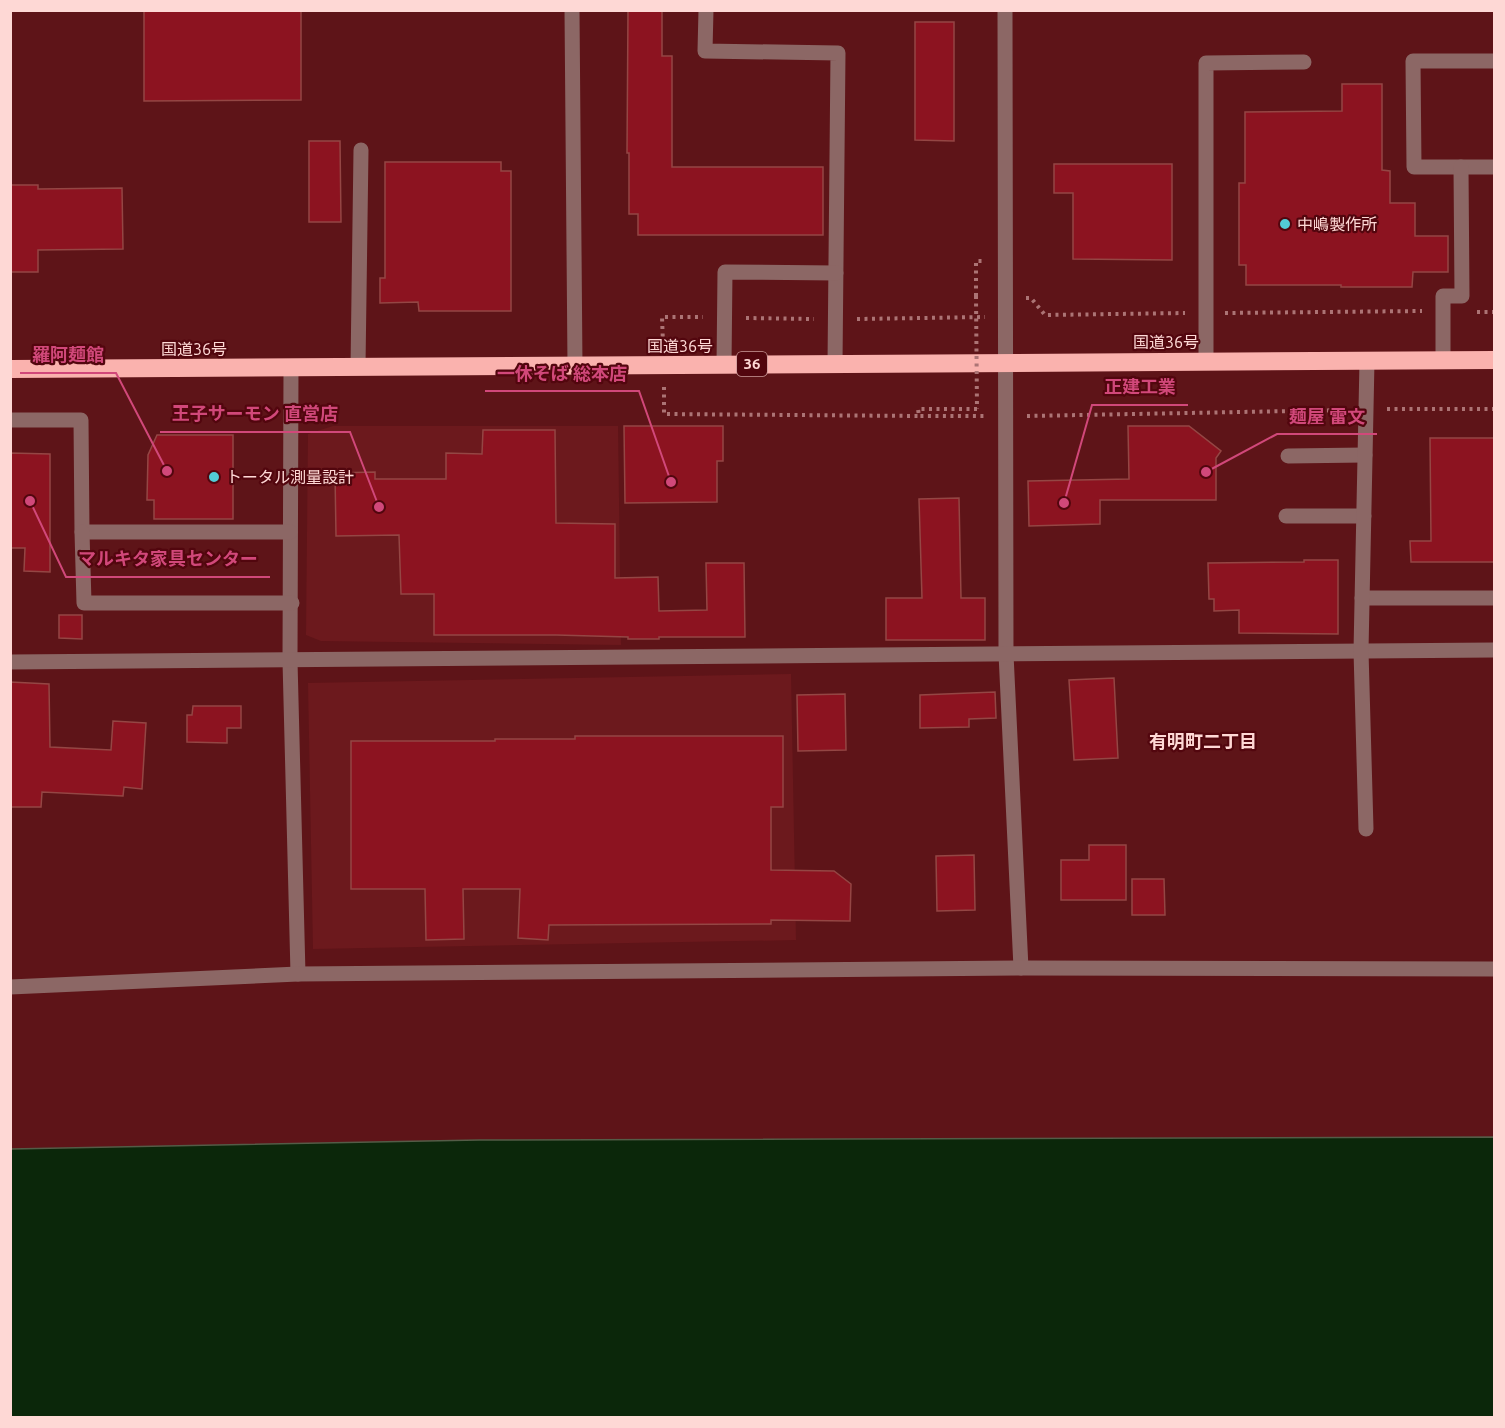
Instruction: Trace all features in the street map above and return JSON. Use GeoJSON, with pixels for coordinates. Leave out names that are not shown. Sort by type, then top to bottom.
{"type":"FeatureCollection","features":[{"type":"Feature","properties":{"kind":"highway","name":"国道36号"},"geometry":{"type":"LineString","coordinates":[[10,369],[1494,360]]}},
{"type":"Feature","properties":{"kind":"street"},"geometry":{"type":"LineString","coordinates":[[572,10],[575,366]]}},
{"type":"Feature","properties":{"kind":"street"},"geometry":{"type":"LineString","coordinates":[[706,10],[705,51],[838,53],[835,364]]}},
{"type":"Feature","properties":{"kind":"street"},"geometry":{"type":"LineString","coordinates":[[1005,10],[1006,654],[1021,968]]}},
{"type":"Feature","properties":{"kind":"street"},"geometry":{"type":"LineString","coordinates":[[1494,61],[1413,61],[1414,167],[1494,167]]}},
{"type":"Feature","properties":{"kind":"street"},"geometry":{"type":"LineString","coordinates":[[1206,361],[1206,63],[1304,62]]}},
{"type":"Feature","properties":{"kind":"street"},"geometry":{"type":"LineString","coordinates":[[358,368],[361,150]]}},
{"type":"Feature","properties":{"kind":"street"},"geometry":{"type":"LineString","coordinates":[[1443,360],[1443,296],[1462,296],[1461,167]]}},
{"type":"Feature","properties":{"kind":"street"},"geometry":{"type":"LineString","coordinates":[[724,365],[725,272],[836,273]]}},
{"type":"Feature","properties":{"kind":"street"},"geometry":{"type":"LineString","coordinates":[[1366,829],[1361,651],[1367,361]]}},
{"type":"Feature","properties":{"kind":"street"},"geometry":{"type":"LineString","coordinates":[[291,368],[291,661],[298,974]]}},
{"type":"Feature","properties":{"kind":"street"},"geometry":{"type":"LineString","coordinates":[[10,420],[81,420],[84,603],[292,603]]}},
{"type":"Feature","properties":{"kind":"street"},"geometry":{"type":"LineString","coordinates":[[1288,456],[1365,455]]}},
{"type":"Feature","properties":{"kind":"street"},"geometry":{"type":"LineString","coordinates":[[1286,516],[1364,516]]}},
{"type":"Feature","properties":{"kind":"street"},"geometry":{"type":"LineString","coordinates":[[82,532],[290,532]]}},
{"type":"Feature","properties":{"kind":"street"},"geometry":{"type":"LineString","coordinates":[[1362,598],[1494,598]]}},
{"type":"Feature","properties":{"kind":"street"},"geometry":{"type":"LineString","coordinates":[[10,662],[1494,650]]}},
{"type":"Feature","properties":{"kind":"street"},"geometry":{"type":"LineString","coordinates":[[10,987],[298,974],[1021,968],[1494,969]]}},
{"type":"Feature","properties":{"kind":"path"},"geometry":{"type":"LineString","coordinates":[[982,261],[975,261],[977,409],[918,409],[919,416],[1494,409]]}},
{"type":"Feature","properties":{"kind":"path"},"geometry":{"type":"LineString","coordinates":[[1006,298],[1031,298],[1045,315],[1494,312]]}},
{"type":"Feature","properties":{"kind":"shaded area"},"geometry":{"type":"Polygon","coordinates":[[[333,426],[618,426],[621,645],[321,641],[306,635],[308,434],[333,426]]]}},
{"type":"Feature","properties":{"kind":"shaded area"},"geometry":{"type":"Polygon","coordinates":[[[791,674],[796,940],[313,949],[308,683],[791,674]]]}},
{"type":"Feature","properties":{"kind":"shaded area"},"geometry":{"type":"Polygon","coordinates":[[[1494,1137],[1494,1417],[11,1417],[11,1149],[479,1140],[1494,1137]]]}},
{"type":"Feature","properties":{"kind":"building"},"geometry":{"type":"Polygon","coordinates":[[[144,10],[301,10],[301,100],[144,101],[144,10]]]}},
{"type":"Feature","properties":{"kind":"building"},"geometry":{"type":"Polygon","coordinates":[[[628,10],[662,10],[662,56],[672,56],[672,167],[823,167],[823,235],[638,235],[638,214],[629,214],[628,10]]]}},
{"type":"Feature","properties":{"kind":"building"},"geometry":{"type":"Polygon","coordinates":[[[915,22],[954,22],[954,141],[915,140],[915,22]]]}},
{"type":"Feature","properties":{"kind":"building"},"geometry":{"type":"Polygon","coordinates":[[[1342,84],[1382,84],[1382,170],[1390,171],[1390,203],[1415,203],[1415,236],[1448,236],[1448,272],[1413,272],[1412,287],[1246,285],[1246,265],[1239,265],[1239,183],[1245,183],[1245,112],[1342,111],[1342,84]]]}},
{"type":"Feature","properties":{"kind":"building"},"geometry":{"type":"Polygon","coordinates":[[[309,141],[340,141],[341,222],[309,222],[309,141]]]}},
{"type":"Feature","properties":{"kind":"building"},"geometry":{"type":"Polygon","coordinates":[[[385,162],[501,162],[501,171],[511,171],[511,311],[419,311],[418,302],[380,303],[380,278],[385,278],[385,162]]]}},
{"type":"Feature","properties":{"kind":"building"},"geometry":{"type":"Polygon","coordinates":[[[1054,164],[1172,164],[1172,260],[1073,259],[1073,193],[1054,193],[1054,164]]]}},
{"type":"Feature","properties":{"kind":"building"},"geometry":{"type":"Polygon","coordinates":[[[10,185],[38,185],[38,189],[122,188],[123,249],[38,250],[38,272],[10,272],[10,185]]]}},
{"type":"Feature","properties":{"kind":"building"},"geometry":{"type":"Polygon","coordinates":[[[624,426],[723,426],[723,461],[717,461],[717,502],[625,503],[624,426]]]}},
{"type":"Feature","properties":{"kind":"building"},"geometry":{"type":"Polygon","coordinates":[[[1128,426],[1189,426],[1221,451],[1216,458],[1216,500],[1100,500],[1100,524],[1029,526],[1028,481],[1129,479],[1128,426]]]}},
{"type":"Feature","properties":{"kind":"building"},"geometry":{"type":"Polygon","coordinates":[[[483,430],[555,430],[556,523],[615,524],[615,578],[658,577],[659,611],[707,610],[706,563],[744,563],[745,637],[628,639],[628,637],[556,635],[434,635],[434,594],[401,594],[399,535],[336,536],[335,473],[375,472],[375,479],[446,479],[446,453],[482,454],[483,430]]]}},
{"type":"Feature","properties":{"kind":"building"},"geometry":{"type":"Polygon","coordinates":[[[157,435],[233,435],[233,519],[154,519],[154,500],[147,500],[148,455],[157,435]]]}},
{"type":"Feature","properties":{"kind":"building"},"geometry":{"type":"Polygon","coordinates":[[[1430,438],[1494,438],[1494,562],[1411,562],[1410,541],[1431,541],[1430,438]]]}},
{"type":"Feature","properties":{"kind":"building"},"geometry":{"type":"Polygon","coordinates":[[[10,453],[50,454],[50,572],[24,571],[25,548],[10,548],[10,453]]]}},
{"type":"Feature","properties":{"kind":"building"},"geometry":{"type":"Polygon","coordinates":[[[959,498],[961,598],[985,598],[985,640],[886,640],[886,598],[922,598],[919,499],[959,498]]]}},
{"type":"Feature","properties":{"kind":"building"},"geometry":{"type":"Polygon","coordinates":[[[1304,560],[1338,560],[1338,634],[1239,633],[1239,610],[1214,611],[1214,599],[1209,599],[1208,563],[1304,562],[1304,560]]]}},
{"type":"Feature","properties":{"kind":"building"},"geometry":{"type":"Polygon","coordinates":[[[59,615],[82,615],[82,639],[59,638],[59,615]]]}},
{"type":"Feature","properties":{"kind":"building"},"geometry":{"type":"Polygon","coordinates":[[[1114,678],[1118,758],[1074,760],[1069,680],[1114,678]]]}},
{"type":"Feature","properties":{"kind":"building"},"geometry":{"type":"Polygon","coordinates":[[[10,682],[49,684],[50,747],[111,750],[113,721],[146,723],[142,789],[124,787],[123,796],[42,792],[41,807],[10,807],[10,682]]]}},
{"type":"Feature","properties":{"kind":"building"},"geometry":{"type":"Polygon","coordinates":[[[995,692],[996,718],[969,719],[969,727],[920,728],[920,695],[995,692]]]}},
{"type":"Feature","properties":{"kind":"building"},"geometry":{"type":"Polygon","coordinates":[[[845,694],[846,750],[798,751],[797,695],[845,694]]]}},
{"type":"Feature","properties":{"kind":"building"},"geometry":{"type":"Polygon","coordinates":[[[193,706],[241,706],[241,728],[227,728],[227,743],[187,742],[187,715],[192,715],[193,706]]]}},
{"type":"Feature","properties":{"kind":"building"},"geometry":{"type":"Polygon","coordinates":[[[575,736],[783,736],[783,807],[771,807],[771,870],[834,871],[851,884],[850,921],[771,920],[771,924],[549,925],[548,940],[518,938],[520,889],[463,889],[464,939],[426,940],[425,889],[351,889],[351,741],[495,741],[495,739],[575,739],[575,736]]]}},
{"type":"Feature","properties":{"kind":"building"},"geometry":{"type":"Polygon","coordinates":[[[1089,845],[1126,845],[1126,900],[1061,900],[1061,860],[1089,860],[1089,845]]]}},
{"type":"Feature","properties":{"kind":"building"},"geometry":{"type":"Polygon","coordinates":[[[974,855],[975,910],[937,911],[936,856],[974,855]]]}},
{"type":"Feature","properties":{"kind":"building"},"geometry":{"type":"Polygon","coordinates":[[[1132,879],[1164,879],[1165,915],[1132,915],[1132,879]]]}},
{"type":"Feature","properties":{"kind":"place","name":"中嶋製作所"},"geometry":{"type":"Point","coordinates":[1285,224]}},
{"type":"Feature","properties":{"kind":"place","name":"羅阿麺館"},"geometry":{"type":"Point","coordinates":[167,471]}},
{"type":"Feature","properties":{"kind":"place","name":"麺屋 雷文"},"geometry":{"type":"Point","coordinates":[1206,472]}},
{"type":"Feature","properties":{"kind":"place","name":"トータル測量設計"},"geometry":{"type":"Point","coordinates":[214,477]}},
{"type":"Feature","properties":{"kind":"place","name":"一休そば 総本店"},"geometry":{"type":"Point","coordinates":[671,482]}},
{"type":"Feature","properties":{"kind":"place","name":"マルキタ家具センター"},"geometry":{"type":"Point","coordinates":[30,501]}},
{"type":"Feature","properties":{"kind":"place","name":"正建工業"},"geometry":{"type":"Point","coordinates":[1064,503]}},
{"type":"Feature","properties":{"kind":"place","name":"王子サーモン 直営店"},"geometry":{"type":"Point","coordinates":[379,507]}},
{"type":"Feature","properties":{"kind":"district","name":"有明町二丁目"},"geometry":{"type":"Point","coordinates":[1203,742]}}]}
